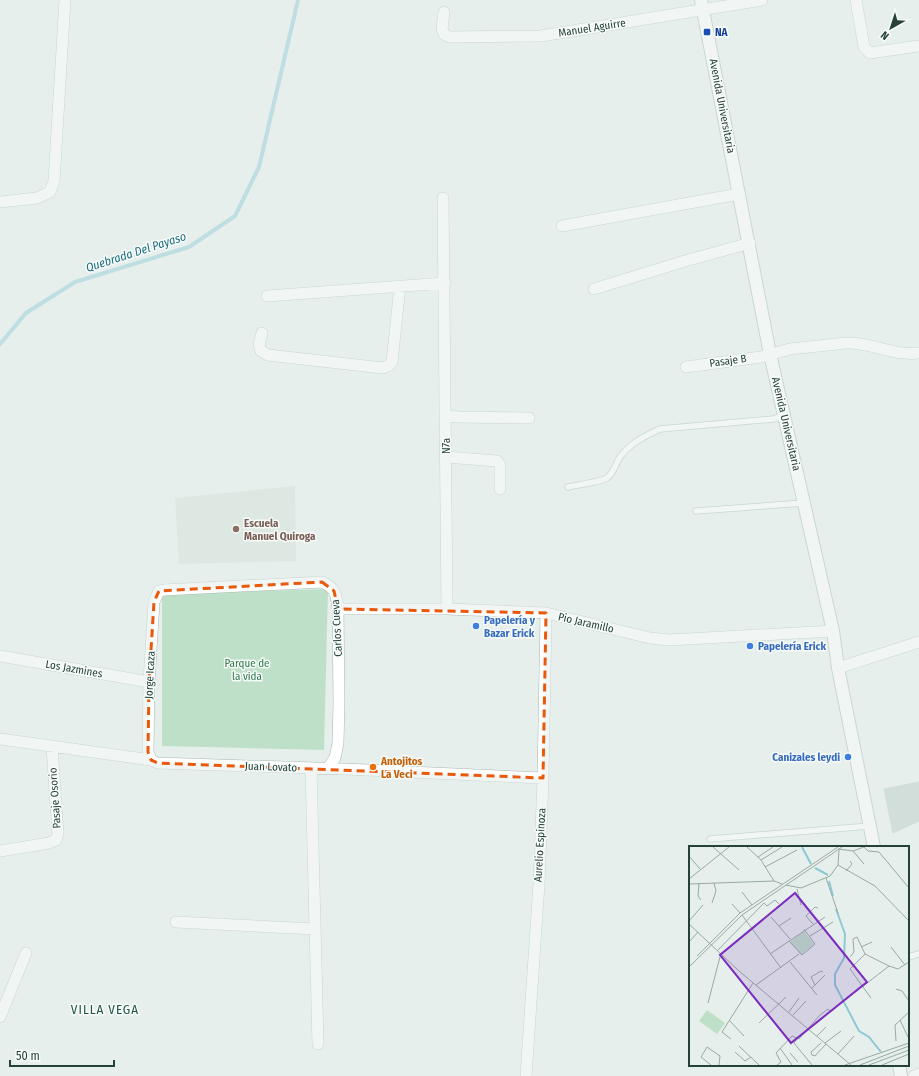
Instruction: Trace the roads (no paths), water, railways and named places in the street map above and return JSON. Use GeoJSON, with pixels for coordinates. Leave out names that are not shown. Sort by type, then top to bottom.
{"type":"FeatureCollection","features":[{"type":"Feature","properties":{"kind":"street"},"geometry":{"type":"LineString","coordinates":[[0,202],[37,198],[50,192],[54,181],[66,0]]}},
{"type":"Feature","properties":{"kind":"street","name":"Manuel Aguirre"},"geometry":{"type":"LineString","coordinates":[[444,12],[442,29],[444,34],[449,37],[523,37],[541,36],[701,5],[762,0]]}},
{"type":"Feature","properties":{"kind":"street"},"geometry":{"type":"LineString","coordinates":[[856,0],[864,47],[870,53],[919,46]]}},
{"type":"Feature","properties":{"kind":"street","name":"Avenida Universitaria"},"geometry":{"type":"LineString","coordinates":[[701,5],[750,243],[770,354],[833,631],[838,668],[874,846]]}},
{"type":"Feature","properties":{"kind":"street"},"geometry":{"type":"LineString","coordinates":[[562,226],[739,194]]}},
{"type":"Feature","properties":{"kind":"street","name":"N7a"},"geometry":{"type":"LineString","coordinates":[[443,198],[447,608]]}},
{"type":"Feature","properties":{"kind":"street"},"geometry":{"type":"LineString","coordinates":[[594,289],[750,243]]}},
{"type":"Feature","properties":{"kind":"street"},"geometry":{"type":"LineString","coordinates":[[267,296],[445,283]]}},
{"type":"Feature","properties":{"kind":"street"},"geometry":{"type":"LineString","coordinates":[[262,333],[259,345],[261,352],[268,355],[383,368],[392,362],[400,286]]}},
{"type":"Feature","properties":{"kind":"street","name":"Pasaje B"},"geometry":{"type":"LineString","coordinates":[[686,367],[761,357],[790,349],[854,342],[899,354],[919,353]]}},
{"type":"Feature","properties":{"kind":"street"},"geometry":{"type":"LineString","coordinates":[[446,416],[459,418],[529,418]]}},
{"type":"Feature","properties":{"kind":"street"},"geometry":{"type":"LineString","coordinates":[[446,457],[497,461],[500,465],[500,489]]}},
{"type":"Feature","properties":{"kind":"street","name":"Carlos Cueva"},"geometry":{"type":"LineString","coordinates":[[159,591],[322,582],[334,590],[338,609],[338,743],[335,758],[328,768]]}},
{"type":"Feature","properties":{"kind":"street","name":"Jorge Icaza"},"geometry":{"type":"LineString","coordinates":[[151,760],[148,752],[148,682],[154,602],[159,591]]}},
{"type":"Feature","properties":{"kind":"street","name":"Pio Jaramillo"},"geometry":{"type":"LineString","coordinates":[[338,609],[447,608],[546,613],[650,638],[669,640],[833,631]]}},
{"type":"Feature","properties":{"kind":"street","name":"Aurelio Espinoza"},"geometry":{"type":"LineString","coordinates":[[526,1076],[539,884],[543,778],[546,613]]}},
{"type":"Feature","properties":{"kind":"street"},"geometry":{"type":"LineString","coordinates":[[838,668],[919,642]]}},
{"type":"Feature","properties":{"kind":"street","name":"Los Jazmines"},"geometry":{"type":"LineString","coordinates":[[0,656],[148,682]]}},
{"type":"Feature","properties":{"kind":"street","name":"Juan Lovato"},"geometry":{"type":"LineString","coordinates":[[0,739],[151,760],[158,763],[328,768],[543,778]]}},
{"type":"Feature","properties":{"kind":"street","name":"Pasaje Osorio"},"geometry":{"type":"LineString","coordinates":[[0,851],[49,843],[56,840],[58,834],[52,747]]}},
{"type":"Feature","properties":{"kind":"street"},"geometry":{"type":"LineString","coordinates":[[311,768],[318,1044]]}},
{"type":"Feature","properties":{"kind":"street"},"geometry":{"type":"LineString","coordinates":[[176,922],[315,928]]}},
{"type":"Feature","properties":{"kind":"street"},"geometry":{"type":"LineString","coordinates":[[0,1017],[26,953]]}},
{"type":"Feature","properties":{"kind":"street"},"geometry":{"type":"LineString","coordinates":[[900,1066],[901,1076]]}},
{"type":"Feature","properties":{"kind":"street"},"geometry":{"type":"LineString","coordinates":[[914,1076],[919,1074]]}},
{"type":"Feature","properties":{"kind":"lane"},"geometry":{"type":"LineString","coordinates":[[568,487],[607,478],[613,471],[620,457],[630,445],[647,434],[660,429],[784,416]]}},
{"type":"Feature","properties":{"kind":"lane"},"geometry":{"type":"LineString","coordinates":[[696,511],[804,503]]}},
{"type":"Feature","properties":{"kind":"lane"},"geometry":{"type":"LineString","coordinates":[[710,840],[870,826]]}},
{"type":"Feature","properties":{"kind":"lane"},"geometry":{"type":"LineString","coordinates":[[909,957],[919,954]]}},
{"type":"Feature","properties":{"kind":"waterway","name":"Quebrada Del Payaso"},"geometry":{"type":"LineString","coordinates":[[0,344],[26,313],[75,282],[189,247],[235,216],[259,167],[298,0]]}},
{"type":"Feature","properties":{"kind":"place","name":"NA"},"geometry":{"type":"Point","coordinates":[707,32]}},
{"type":"Feature","properties":{"kind":"place","name":"Escuela Manuel Quiroga"},"geometry":{"type":"Point","coordinates":[236,529]}},
{"type":"Feature","properties":{"kind":"place","name":"Papelería y Bazar Erick"},"geometry":{"type":"Point","coordinates":[476,626]}},
{"type":"Feature","properties":{"kind":"place","name":"Papelería Erick"},"geometry":{"type":"Point","coordinates":[750,646]}},
{"type":"Feature","properties":{"kind":"place","name":"Canizales leydi"},"geometry":{"type":"Point","coordinates":[848,757]}},
{"type":"Feature","properties":{"kind":"place","name":"Antojitos La Veci"},"geometry":{"type":"Point","coordinates":[373,767]}},
{"type":"Feature","properties":{"kind":"district","name":"VILLA VEGA"},"geometry":{"type":"Point","coordinates":[105,1009]}},
{"type":"Feature","properties":{"kind":"park label","name":"Parque de la vida"},"geometry":{"type":"Point","coordinates":[247,669]}}]}
